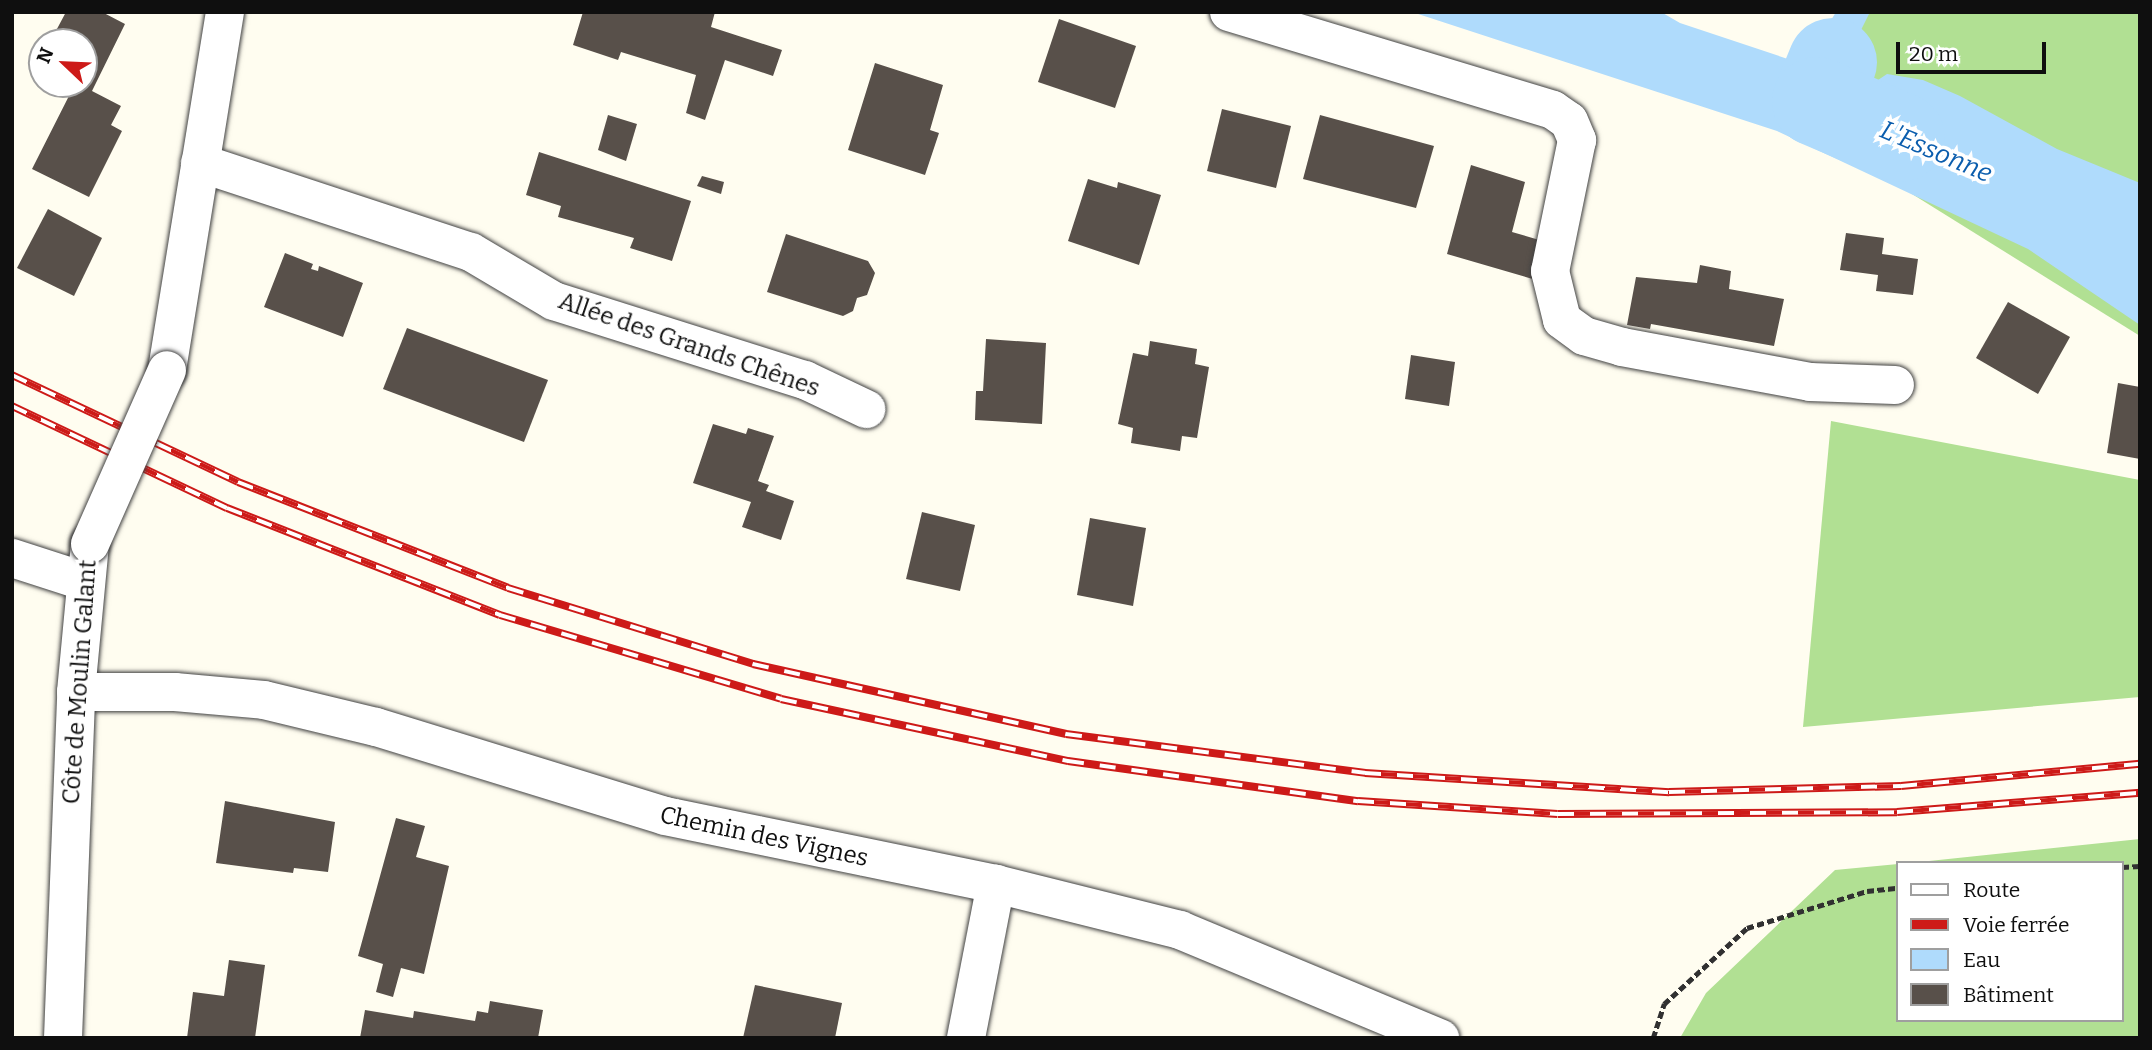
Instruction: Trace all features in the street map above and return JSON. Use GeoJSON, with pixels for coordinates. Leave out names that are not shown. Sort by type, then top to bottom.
{"type":"FeatureCollection","features":[{"type":"Feature","properties":{"kind":"street","name":"Côte de Moulin Galant"},"geometry":{"type":"LineString","coordinates":[[63,1038],[76,692],[83,581],[90,544],[167,370],[225,12]]}},
{"type":"Feature","properties":{"kind":"street"},"geometry":{"type":"LineString","coordinates":[[1229,12],[1553,110],[1569,121],[1577,140],[1550,271],[1562,320],[1584,336],[1810,383],[1895,385]]}},
{"type":"Feature","properties":{"kind":"street","name":"Allée des Grands Chênes"},"geometry":{"type":"LineString","coordinates":[[200,163],[471,252],[554,301],[804,380],[866,409]]}},
{"type":"Feature","properties":{"kind":"street"},"geometry":{"type":"LineString","coordinates":[[12,558],[83,581]]}},
{"type":"Feature","properties":{"kind":"street","name":"Chemin des Vignes"},"geometry":{"type":"LineString","coordinates":[[76,692],[175,692],[264,700],[376,727],[665,816],[996,884],[1228,946],[1440,1038]]}},
{"type":"Feature","properties":{"kind":"street"},"geometry":{"type":"LineString","coordinates":[[966,1038],[996,884]]}},
{"type":"Feature","properties":{"kind":"path"},"geometry":{"type":"LineString","coordinates":[[1653,1038],[1664,1004],[1747,928],[1867,891],[1896,888]]}},
{"type":"Feature","properties":{"kind":"green space"},"geometry":{"type":"Polygon","coordinates":[[[1855,12],[2140,12],[2140,336],[1835,146],[1855,12]]]}},
{"type":"Feature","properties":{"kind":"green space"},"geometry":{"type":"Polygon","coordinates":[[[1831,421],[2140,480],[2140,697],[1803,727],[1831,421]]]}},
{"type":"Feature","properties":{"kind":"green space"},"geometry":{"type":"Polygon","coordinates":[[[2140,839],[2140,1038],[1680,1038],[1706,993],[1835,870],[1896,864],[1896,1022],[2124,1022],[2124,861],[1929,861],[2140,839]]]}},
{"type":"Feature","properties":{"kind":"water"},"geometry":{"type":"Polygon","coordinates":[[[1412,12],[1661,12],[1680,23],[1869,86],[1887,74],[1923,80],[1960,96],[2057,149],[2140,183],[2140,325],[2028,249],[1777,131],[1412,12]]]}},
{"type":"Feature","properties":{"kind":"water"},"geometry":{"type":"Polygon","coordinates":[[[1836,12],[1870,12],[1843,66],[1821,59],[1819,40],[1836,12]]]}},
{"type":"Feature","properties":{"kind":"building"},"geometry":{"type":"Polygon","coordinates":[[[66,12],[102,12],[125,24],[98,79],[98,28],[57,28],[66,12]]]}},
{"type":"Feature","properties":{"kind":"building"},"geometry":{"type":"Polygon","coordinates":[[[583,12],[715,12],[711,27],[782,50],[773,76],[725,60],[705,120],[686,113],[696,75],[621,52],[618,60],[573,45],[583,12]]]}},
{"type":"Feature","properties":{"kind":"building"},"geometry":{"type":"Polygon","coordinates":[[[1059,19],[1136,46],[1115,108],[1038,82],[1059,19]]]}},
{"type":"Feature","properties":{"kind":"building"},"geometry":{"type":"Polygon","coordinates":[[[875,63],[943,85],[930,130],[939,133],[925,175],[848,150],[875,63]]]}},
{"type":"Feature","properties":{"kind":"building"},"geometry":{"type":"Polygon","coordinates":[[[98,94],[121,106],[111,125],[122,131],[89,197],[32,169],[68,98],[98,98],[98,94]]]}},
{"type":"Feature","properties":{"kind":"building"},"geometry":{"type":"Polygon","coordinates":[[[1222,109],[1291,126],[1276,188],[1207,171],[1222,109]]]}},
{"type":"Feature","properties":{"kind":"building"},"geometry":{"type":"Polygon","coordinates":[[[608,115],[637,124],[626,161],[598,150],[608,115]]]}},
{"type":"Feature","properties":{"kind":"building"},"geometry":{"type":"Polygon","coordinates":[[[1320,115],[1434,146],[1416,208],[1303,179],[1320,115]]]}},
{"type":"Feature","properties":{"kind":"building"},"geometry":{"type":"Polygon","coordinates":[[[539,152],[691,201],[672,261],[630,248],[634,238],[558,217],[561,206],[526,195],[539,152]]]}},
{"type":"Feature","properties":{"kind":"building"},"geometry":{"type":"Polygon","coordinates":[[[1471,165],[1525,182],[1512,232],[1546,242],[1536,280],[1447,254],[1471,165]]]}},
{"type":"Feature","properties":{"kind":"building"},"geometry":{"type":"Polygon","coordinates":[[[702,176],[724,182],[721,194],[697,186],[702,176]]]}},
{"type":"Feature","properties":{"kind":"building"},"geometry":{"type":"Polygon","coordinates":[[[1088,179],[1117,188],[1118,182],[1161,195],[1139,265],[1068,241],[1088,179]]]}},
{"type":"Feature","properties":{"kind":"building"},"geometry":{"type":"Polygon","coordinates":[[[48,209],[102,238],[74,296],[17,268],[48,209]]]}},
{"type":"Feature","properties":{"kind":"building"},"geometry":{"type":"Polygon","coordinates":[[[1846,233],[1884,238],[1882,254],[1918,259],[1913,295],[1876,291],[1878,275],[1840,270],[1846,233]]]}},
{"type":"Feature","properties":{"kind":"building"},"geometry":{"type":"Polygon","coordinates":[[[786,234],[868,261],[875,273],[867,295],[857,298],[853,311],[843,316],[767,292],[786,234]]]}},
{"type":"Feature","properties":{"kind":"building"},"geometry":{"type":"Polygon","coordinates":[[[285,253],[313,264],[311,269],[318,271],[319,266],[363,283],[343,337],[264,307],[285,253]]]}},
{"type":"Feature","properties":{"kind":"building"},"geometry":{"type":"Polygon","coordinates":[[[1700,265],[1731,271],[1729,289],[1784,299],[1774,346],[1651,324],[1650,329],[1627,325],[1636,277],[1697,283],[1700,265]]]}},
{"type":"Feature","properties":{"kind":"building"},"geometry":{"type":"Polygon","coordinates":[[[2008,302],[2070,337],[2038,394],[1976,358],[2008,302]]]}},
{"type":"Feature","properties":{"kind":"building"},"geometry":{"type":"Polygon","coordinates":[[[407,328],[548,380],[524,442],[383,389],[407,328]]]}},
{"type":"Feature","properties":{"kind":"building"},"geometry":{"type":"Polygon","coordinates":[[[986,339],[1046,343],[1042,424],[975,420],[976,391],[983,391],[986,339]]]}},
{"type":"Feature","properties":{"kind":"building"},"geometry":{"type":"Polygon","coordinates":[[[1150,341],[1197,349],[1195,364],[1209,367],[1197,438],[1182,436],[1180,451],[1131,443],[1133,428],[1118,424],[1133,353],[1148,356],[1150,341]]]}},
{"type":"Feature","properties":{"kind":"building"},"geometry":{"type":"Polygon","coordinates":[[[1411,355],[1455,362],[1449,406],[1405,399],[1411,355]]]}},
{"type":"Feature","properties":{"kind":"building"},"geometry":{"type":"Polygon","coordinates":[[[2118,383],[2140,387],[2140,459],[2107,453],[2118,383]]]}},
{"type":"Feature","properties":{"kind":"building"},"geometry":{"type":"Polygon","coordinates":[[[713,424],[746,434],[748,428],[774,436],[758,481],[769,485],[766,491],[794,501],[781,540],[742,527],[751,502],[693,483],[713,424]]]}},
{"type":"Feature","properties":{"kind":"building"},"geometry":{"type":"Polygon","coordinates":[[[922,512],[975,525],[960,591],[906,579],[922,512]]]}},
{"type":"Feature","properties":{"kind":"building"},"geometry":{"type":"Polygon","coordinates":[[[1090,518],[1146,528],[1133,606],[1077,595],[1090,518]]]}},
{"type":"Feature","properties":{"kind":"building"},"geometry":{"type":"Polygon","coordinates":[[[225,801],[335,822],[328,872],[294,868],[293,873],[216,863],[225,801]]]}},
{"type":"Feature","properties":{"kind":"building"},"geometry":{"type":"Polygon","coordinates":[[[396,818],[425,826],[416,857],[449,866],[424,974],[401,968],[393,997],[376,992],[383,964],[358,956],[396,818]]]}},
{"type":"Feature","properties":{"kind":"building"},"geometry":{"type":"Polygon","coordinates":[[[229,960],[265,965],[255,1038],[187,1038],[193,992],[224,996],[229,960]]]}},
{"type":"Feature","properties":{"kind":"building"},"geometry":{"type":"Polygon","coordinates":[[[755,985],[842,1003],[835,1038],[743,1038],[755,985]]]}},
{"type":"Feature","properties":{"kind":"building"},"geometry":{"type":"Polygon","coordinates":[[[490,1001],[543,1010],[538,1038],[360,1038],[365,1010],[413,1018],[414,1011],[475,1021],[477,1011],[488,1013],[490,1001]]]}},
{"type":"Feature","properties":{"kind":"waterway","name":"L'Essonne"},"geometry":{"type":"LineString","coordinates":[[1832,62],[1816,101],[1900,137]]}},
{"type":"Feature","properties":{"kind":"railway"},"geometry":{"type":"LineString","coordinates":[[12,375],[238,482],[508,588],[753,664],[1066,734],[1365,773],[1669,792],[1901,786],[2140,764]]}},
{"type":"Feature","properties":{"kind":"railway"},"geometry":{"type":"LineString","coordinates":[[12,406],[227,508],[500,615],[781,699],[1068,761],[1358,801],[1558,814],[1897,812],[2140,793]]}}]}
